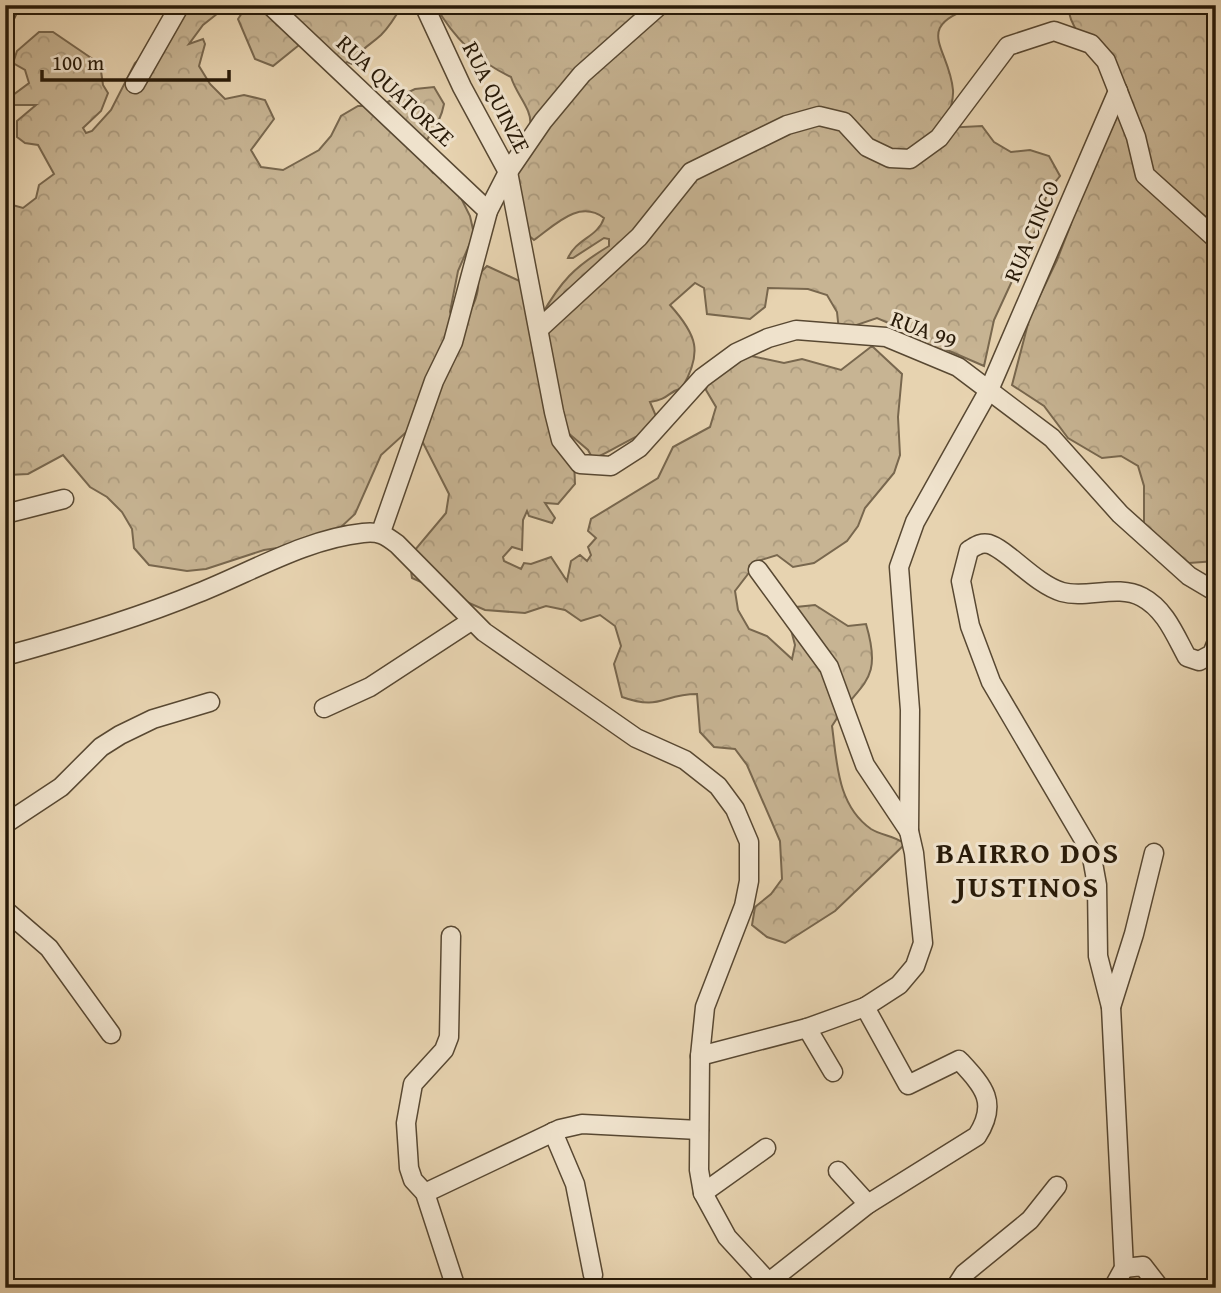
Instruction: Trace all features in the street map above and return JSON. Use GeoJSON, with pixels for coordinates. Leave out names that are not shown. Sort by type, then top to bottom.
{"type":"FeatureCollection","features":[{"type":"Feature","properties":{"kind":"street"},"geometry":{"type":"LineString","coordinates":[[5,16],[10,5]]}},
{"type":"Feature","properties":{"kind":"street","name":"RUA QUATORZE"},"geometry":{"type":"LineString","coordinates":[[270,5],[488,211]]}},
{"type":"Feature","properties":{"kind":"street","name":"RUA QUINZE"},"geometry":{"type":"LineString","coordinates":[[381,532],[434,382],[453,342],[488,211],[508,172],[462,88],[424,5]]}},
{"type":"Feature","properties":{"kind":"street"},"geometry":{"type":"LineString","coordinates":[[540,328],[508,172],[543,121],[582,74],[660,5]]}},
{"type":"Feature","properties":{"kind":"street"},"geometry":{"type":"LineString","coordinates":[[135,84],[174,8]]}},
{"type":"Feature","properties":{"kind":"street"},"geometry":{"type":"LineString","coordinates":[[540,328],[618,252],[639,237],[691,172],[787,125],[819,116],[844,122],[867,146],[890,158],[909,159],[939,138],[1008,46],[1054,30],[1091,44],[1106,61],[1136,138],[1145,175],[1216,239]]}},
{"type":"Feature","properties":{"kind":"street","name":"RUA CINCO"},"geometry":{"type":"LineString","coordinates":[[909,831],[910,710],[899,566],[915,522],[989,390],[1118,91]]}},
{"type":"Feature","properties":{"kind":"street","name":"RUA 99"},"geometry":{"type":"LineString","coordinates":[[540,328],[561,440],[580,464],[611,466],[639,449],[710,371],[736,353],[796,330],[886,337],[958,367],[1052,438],[1120,513],[1189,576],[1216,592]]}},
{"type":"Feature","properties":{"kind":"street"},"geometry":{"type":"LineString","coordinates":[[5,514],[64,499]]}},
{"type":"Feature","properties":{"kind":"street"},"geometry":{"type":"LineString","coordinates":[[5,656],[98,631],[197,594],[311,546],[363,533],[381,532],[397,544],[471,621],[636,738],[685,760],[718,786],[735,809],[749,842],[749,881],[744,906],[705,1007],[700,1056],[699,1130],[703,1193],[727,1237],[772,1285],[868,1204],[977,1136],[985,1123],[988,1107],[983,1086],[959,1060],[908,1085],[865,1007]]}},
{"type":"Feature","properties":{"kind":"street"},"geometry":{"type":"LineString","coordinates":[[1113,1288],[1124,1268],[1111,1007],[1098,956],[1097,885],[1091,852],[991,682],[970,626],[961,580],[969,550],[979,544],[990,544],[1028,573],[1063,592],[1098,591],[1139,595],[1159,608],[1187,657],[1199,661],[1212,654],[1216,645]]}},
{"type":"Feature","properties":{"kind":"street"},"geometry":{"type":"LineString","coordinates":[[700,1056],[807,1028],[865,1007],[899,985],[915,966],[923,943],[914,853],[909,831],[865,765],[829,667],[758,570]]}},
{"type":"Feature","properties":{"kind":"street"},"geometry":{"type":"LineString","coordinates":[[324,708],[370,687],[471,621]]}},
{"type":"Feature","properties":{"kind":"street"},"geometry":{"type":"LineString","coordinates":[[5,824],[61,787],[101,747],[120,735],[153,719],[210,702]]}},
{"type":"Feature","properties":{"kind":"street"},"geometry":{"type":"LineString","coordinates":[[1111,1007],[1134,934],[1154,853]]}},
{"type":"Feature","properties":{"kind":"street"},"geometry":{"type":"LineString","coordinates":[[5,910],[49,948],[111,1034]]}},
{"type":"Feature","properties":{"kind":"street"},"geometry":{"type":"LineString","coordinates":[[451,936],[449,1037],[444,1050],[410,1090],[406,1124],[409,1168],[413,1180],[425,1193],[456,1288]]}},
{"type":"Feature","properties":{"kind":"street"},"geometry":{"type":"LineString","coordinates":[[807,1028],[833,1072]]}},
{"type":"Feature","properties":{"kind":"street"},"geometry":{"type":"LineString","coordinates":[[425,1193],[553,1132],[582,1124],[699,1130]]}},
{"type":"Feature","properties":{"kind":"street"},"geometry":{"type":"LineString","coordinates":[[553,1132],[575,1184],[593,1275]]}},
{"type":"Feature","properties":{"kind":"street"},"geometry":{"type":"LineString","coordinates":[[703,1193],[766,1148]]}},
{"type":"Feature","properties":{"kind":"street"},"geometry":{"type":"LineString","coordinates":[[838,1171],[868,1204]]}},
{"type":"Feature","properties":{"kind":"street"},"geometry":{"type":"LineString","coordinates":[[955,1288],[964,1274],[1030,1220],[1057,1186]]}},
{"type":"Feature","properties":{"kind":"street"},"geometry":{"type":"LineString","coordinates":[[1124,1268],[1143,1266],[1160,1288]]}},
{"type":"Feature","properties":{"kind":"green space"},"geometry":{"type":"Polygon","coordinates":[[[183,5],[213,5],[222,10],[203,25],[189,44],[203,39],[205,44],[199,66],[210,84],[225,99],[244,95],[265,100],[274,119],[251,150],[261,167],[283,170],[319,150],[331,136],[341,116],[358,106],[379,106],[415,89],[434,87],[444,104],[420,157],[433,173],[452,180],[470,216],[474,234],[458,271],[450,312],[456,327],[473,304],[478,290],[477,276],[487,266],[526,284],[541,316],[562,284],[577,268],[609,246],[609,239],[604,238],[573,258],[568,258],[576,246],[597,230],[604,218],[585,211],[559,221],[534,240],[520,228],[507,189],[528,140],[528,111],[511,77],[487,64],[467,47],[435,5],[980,5],[958,13],[945,21],[939,30],[938,39],[953,90],[952,104],[944,128],[982,126],[994,142],[1011,152],[1030,150],[1049,156],[1060,176],[1048,191],[1036,229],[994,320],[984,366],[945,349],[925,352],[914,334],[877,318],[839,331],[837,312],[827,295],[808,289],[768,288],[765,307],[750,319],[707,314],[704,288],[695,283],[670,305],[691,335],[695,354],[682,388],[650,402],[661,428],[593,459],[588,450],[567,432],[574,460],[575,484],[558,504],[545,503],[555,518],[552,523],[529,516],[527,511],[523,520],[522,550],[512,547],[503,557],[504,561],[521,569],[524,563],[531,564],[551,557],[567,581],[571,561],[580,555],[587,561],[591,555],[588,547],[596,538],[588,531],[591,519],[658,478],[673,447],[710,427],[716,407],[706,390],[708,377],[747,355],[784,363],[802,359],[841,370],[872,346],[902,374],[898,417],[900,455],[894,473],[865,508],[858,526],[847,541],[814,563],[793,567],[777,555],[758,561],[735,591],[738,610],[749,629],[767,636],[792,659],[795,645],[790,626],[796,607],[815,605],[848,626],[866,624],[871,644],[870,671],[866,681],[832,726],[838,768],[845,795],[860,819],[871,829],[905,844],[835,911],[785,943],[767,937],[752,925],[755,907],[771,894],[782,879],[780,841],[747,765],[735,749],[714,747],[700,732],[697,694],[654,702],[622,697],[614,664],[621,646],[615,626],[600,615],[581,621],[565,610],[546,606],[525,613],[485,610],[412,578],[409,557],[446,513],[449,494],[414,425],[381,455],[355,514],[340,528],[304,544],[264,550],[206,569],[187,571],[149,565],[134,548],[132,529],[122,512],[107,497],[90,487],[63,455],[28,474],[8,475],[5,471],[5,242],[9,226],[5,203],[23,208],[36,198],[39,185],[54,174],[38,145],[25,143],[17,137],[17,121],[36,105],[13,105],[5,117],[5,101],[29,83],[25,70],[13,63],[17,51],[39,32],[53,32],[100,64],[103,85],[108,93],[101,111],[83,128],[86,133],[92,131],[111,110],[135,63],[160,41],[183,5]]]}},
{"type":"Feature","properties":{"kind":"green space"},"geometry":{"type":"Polygon","coordinates":[[[255,5],[402,5],[387,28],[352,64],[347,62],[331,71],[304,41],[273,66],[255,59],[238,19],[244,10],[255,5]]]}},
{"type":"Feature","properties":{"kind":"green space"},"geometry":{"type":"Polygon","coordinates":[[[1068,5],[1216,5],[1216,561],[1189,563],[1144,525],[1144,486],[1138,466],[1121,456],[1102,458],[1068,438],[1044,406],[1012,385],[1030,316],[1071,224],[1078,182],[1129,93],[1076,29],[1068,5]]]}},
{"type":"Feature","properties":{"kind":"district","name":"BAIRRO DOS JUSTINOS"},"geometry":{"type":"Point","coordinates":[1028,869]}}]}
